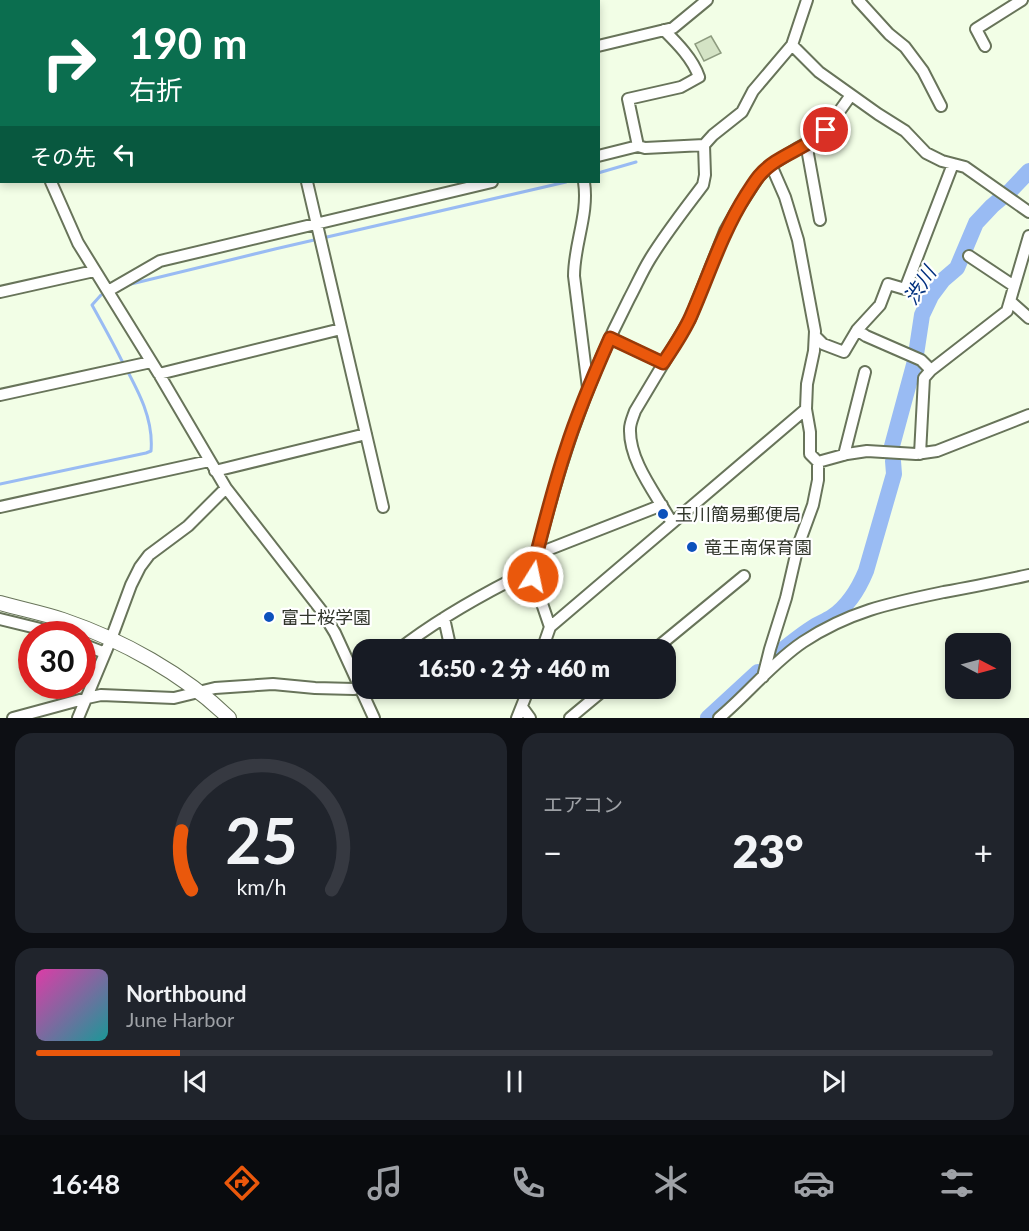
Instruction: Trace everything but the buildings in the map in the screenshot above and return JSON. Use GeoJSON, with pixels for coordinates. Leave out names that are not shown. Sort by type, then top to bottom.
{"type":"FeatureCollection","features":[{"type":"Feature","properties":{"kind":"main road"},"geometry":{"type":"LineString","coordinates":[[0,603],[63,620],[111,639],[165,669],[199,692],[229,718]]}},
{"type":"Feature","properties":{"kind":"street"},"geometry":{"type":"LineString","coordinates":[[600,46],[673,28],[708,0]]}},
{"type":"Feature","properties":{"kind":"street"},"geometry":{"type":"LineString","coordinates":[[550,627],[533,577],[533,568],[547,512],[588,388],[610,338],[650,259],[703,185],[704,145],[742,112],[753,91],[792,45],[807,0]]}},
{"type":"Feature","properties":{"kind":"street"},"geometry":{"type":"LineString","coordinates":[[858,0],[889,34],[905,47],[923,71],[941,106]]}},
{"type":"Feature","properties":{"kind":"street"},"geometry":{"type":"LineString","coordinates":[[986,46],[976,29],[1022,0]]}},
{"type":"Feature","properties":{"kind":"street"},"geometry":{"type":"LineString","coordinates":[[638,146],[628,99],[681,87],[699,77],[678,44],[664,30]]}},
{"type":"Feature","properties":{"kind":"street"},"geometry":{"type":"LineString","coordinates":[[792,45],[819,72],[905,131],[926,153],[942,161],[964,167],[1029,212]]}},
{"type":"Feature","properties":{"kind":"street"},"geometry":{"type":"LineString","coordinates":[[672,523],[634,457],[630,427],[635,411],[690,319],[725,231],[759,176],[771,165],[819,137],[850,95]]}},
{"type":"Feature","properties":{"kind":"street"},"geometry":{"type":"LineString","coordinates":[[809,142],[808,154],[820,220]]}},
{"type":"Feature","properties":{"kind":"street"},"geometry":{"type":"LineString","coordinates":[[600,156],[638,146],[645,148],[704,145]]}},
{"type":"Feature","properties":{"kind":"street"},"geometry":{"type":"LineString","coordinates":[[815,336],[823,344],[844,352],[857,330],[880,305],[888,284],[905,289],[952,164]]}},
{"type":"Feature","properties":{"kind":"street"},"geometry":{"type":"LineString","coordinates":[[763,677],[786,598],[798,546],[813,506],[818,480],[818,462],[810,453],[810,432],[806,409],[807,384],[814,351],[815,331],[798,240],[786,197],[771,165]]}},
{"type":"Feature","properties":{"kind":"street"},"geometry":{"type":"LineString","coordinates":[[307,183],[383,507]]}},
{"type":"Feature","properties":{"kind":"street"},"geometry":{"type":"LineString","coordinates":[[108,291],[159,261],[488,183]]}},
{"type":"Feature","properties":{"kind":"street"},"geometry":{"type":"LineString","coordinates":[[584,183],[584,216],[574,263],[574,276],[588,388]]}},
{"type":"Feature","properties":{"kind":"street"},"geometry":{"type":"LineString","coordinates":[[53,184],[78,243],[159,374],[212,466],[226,488],[321,610],[352,666]]}},
{"type":"Feature","properties":{"kind":"street"},"geometry":{"type":"LineString","coordinates":[[920,454],[924,378],[1007,311],[1029,236]]}},
{"type":"Feature","properties":{"kind":"street"},"geometry":{"type":"LineString","coordinates":[[969,256],[1014,286]]}},
{"type":"Feature","properties":{"kind":"street"},"geometry":{"type":"LineString","coordinates":[[0,292],[94,271]]}},
{"type":"Feature","properties":{"kind":"street"},"geometry":{"type":"LineString","coordinates":[[1010,301],[1029,318]]}},
{"type":"Feature","properties":{"kind":"street"},"geometry":{"type":"LineString","coordinates":[[159,374],[341,329]]}},
{"type":"Feature","properties":{"kind":"street"},"geometry":{"type":"LineString","coordinates":[[857,330],[916,358],[932,370]]}},
{"type":"Feature","properties":{"kind":"street"},"geometry":{"type":"LineString","coordinates":[[610,338],[663,363]]}},
{"type":"Feature","properties":{"kind":"street"},"geometry":{"type":"LineString","coordinates":[[0,395],[151,362]]}},
{"type":"Feature","properties":{"kind":"street"},"geometry":{"type":"LineString","coordinates":[[844,455],[865,372]]}},
{"type":"Feature","properties":{"kind":"street"},"geometry":{"type":"LineString","coordinates":[[546,639],[550,627],[806,409]]}},
{"type":"Feature","properties":{"kind":"street"},"geometry":{"type":"LineString","coordinates":[[818,462],[844,455],[874,451],[920,454],[943,449],[1029,415]]}},
{"type":"Feature","properties":{"kind":"street"},"geometry":{"type":"LineString","coordinates":[[0,507],[366,434]]}},
{"type":"Feature","properties":{"kind":"street"},"geometry":{"type":"LineString","coordinates":[[96,676],[140,567],[149,555],[188,526],[226,488]]}},
{"type":"Feature","properties":{"kind":"street"},"geometry":{"type":"LineString","coordinates":[[537,554],[662,505]]}},
{"type":"Feature","properties":{"kind":"street"},"geometry":{"type":"LineString","coordinates":[[414,639],[482,595],[533,568]]}},
{"type":"Feature","properties":{"kind":"street"},"geometry":{"type":"LineString","coordinates":[[719,718],[783,657],[826,628],[855,614],[880,606],[1029,575]]}},
{"type":"Feature","properties":{"kind":"street"},"geometry":{"type":"LineString","coordinates":[[667,639],[744,576]]}},
{"type":"Feature","properties":{"kind":"street"},"geometry":{"type":"LineString","coordinates":[[444,618],[449,639]]}},
{"type":"Feature","properties":{"kind":"street"},"geometry":{"type":"LineString","coordinates":[[0,619],[18,623]]}},
{"type":"Feature","properties":{"kind":"street"},"geometry":{"type":"LineString","coordinates":[[96,649],[105,653]]}},
{"type":"Feature","properties":{"kind":"street"},"geometry":{"type":"LineString","coordinates":[[96,696],[174,698],[215,688],[273,684],[352,689]]}},
{"type":"Feature","properties":{"kind":"street"},"geometry":{"type":"LineString","coordinates":[[13,718],[83,699]]}},
{"type":"Feature","properties":{"kind":"street"},"geometry":{"type":"LineString","coordinates":[[78,718],[87,699]]}},
{"type":"Feature","properties":{"kind":"street"},"geometry":{"type":"LineString","coordinates":[[367,699],[374,718]]}},
{"type":"Feature","properties":{"kind":"street"},"geometry":{"type":"LineString","coordinates":[[525,699],[519,713],[530,718]]}},
{"type":"Feature","properties":{"kind":"street"},"geometry":{"type":"LineString","coordinates":[[570,718],[593,699]]}},
{"type":"Feature","properties":{"kind":"waterway"},"geometry":{"type":"LineString","coordinates":[[600,172],[636,162]]}},
{"type":"Feature","properties":{"kind":"waterway","name":"渋川"},"geometry":{"type":"LineString","coordinates":[[892,446],[915,361],[922,315],[931,296],[943,280],[957,268],[976,223],[1029,171]]}},
{"type":"Feature","properties":{"kind":"waterway"},"geometry":{"type":"LineString","coordinates":[[127,285],[562,183]]}},
{"type":"Feature","properties":{"kind":"waterway"},"geometry":{"type":"LineString","coordinates":[[0,484],[151,451],[150,426],[143,403],[92,305],[101,295]]}},
{"type":"Feature","properties":{"kind":"waterway","name":"渋川"},"geometry":{"type":"LineString","coordinates":[[774,657],[807,631],[838,613],[856,590],[866,571],[894,474],[893,461]]}},
{"type":"Feature","properties":{"kind":"waterway","name":"渋川"},"geometry":{"type":"LineString","coordinates":[[708,718],[758,672]]}},
{"type":"Feature","properties":{"kind":"place","name":"玉川簡易郵便局"},"geometry":{"type":"Point","coordinates":[663,514]}},
{"type":"Feature","properties":{"kind":"place","name":"竜王南保育園"},"geometry":{"type":"Point","coordinates":[692,547]}},
{"type":"Feature","properties":{"kind":"place","name":"富士桜学園"},"geometry":{"type":"Point","coordinates":[269,617]}},
{"type":"Feature","properties":{"kind":"route"},"geometry":{"type":"LineString","coordinates":[[533,577],[533,568],[547,512],[567,447],[588,388],[610,338],[663,363],[690,319],[725,231],[759,176],[771,165],[819,137],[826,130]]}}]}
